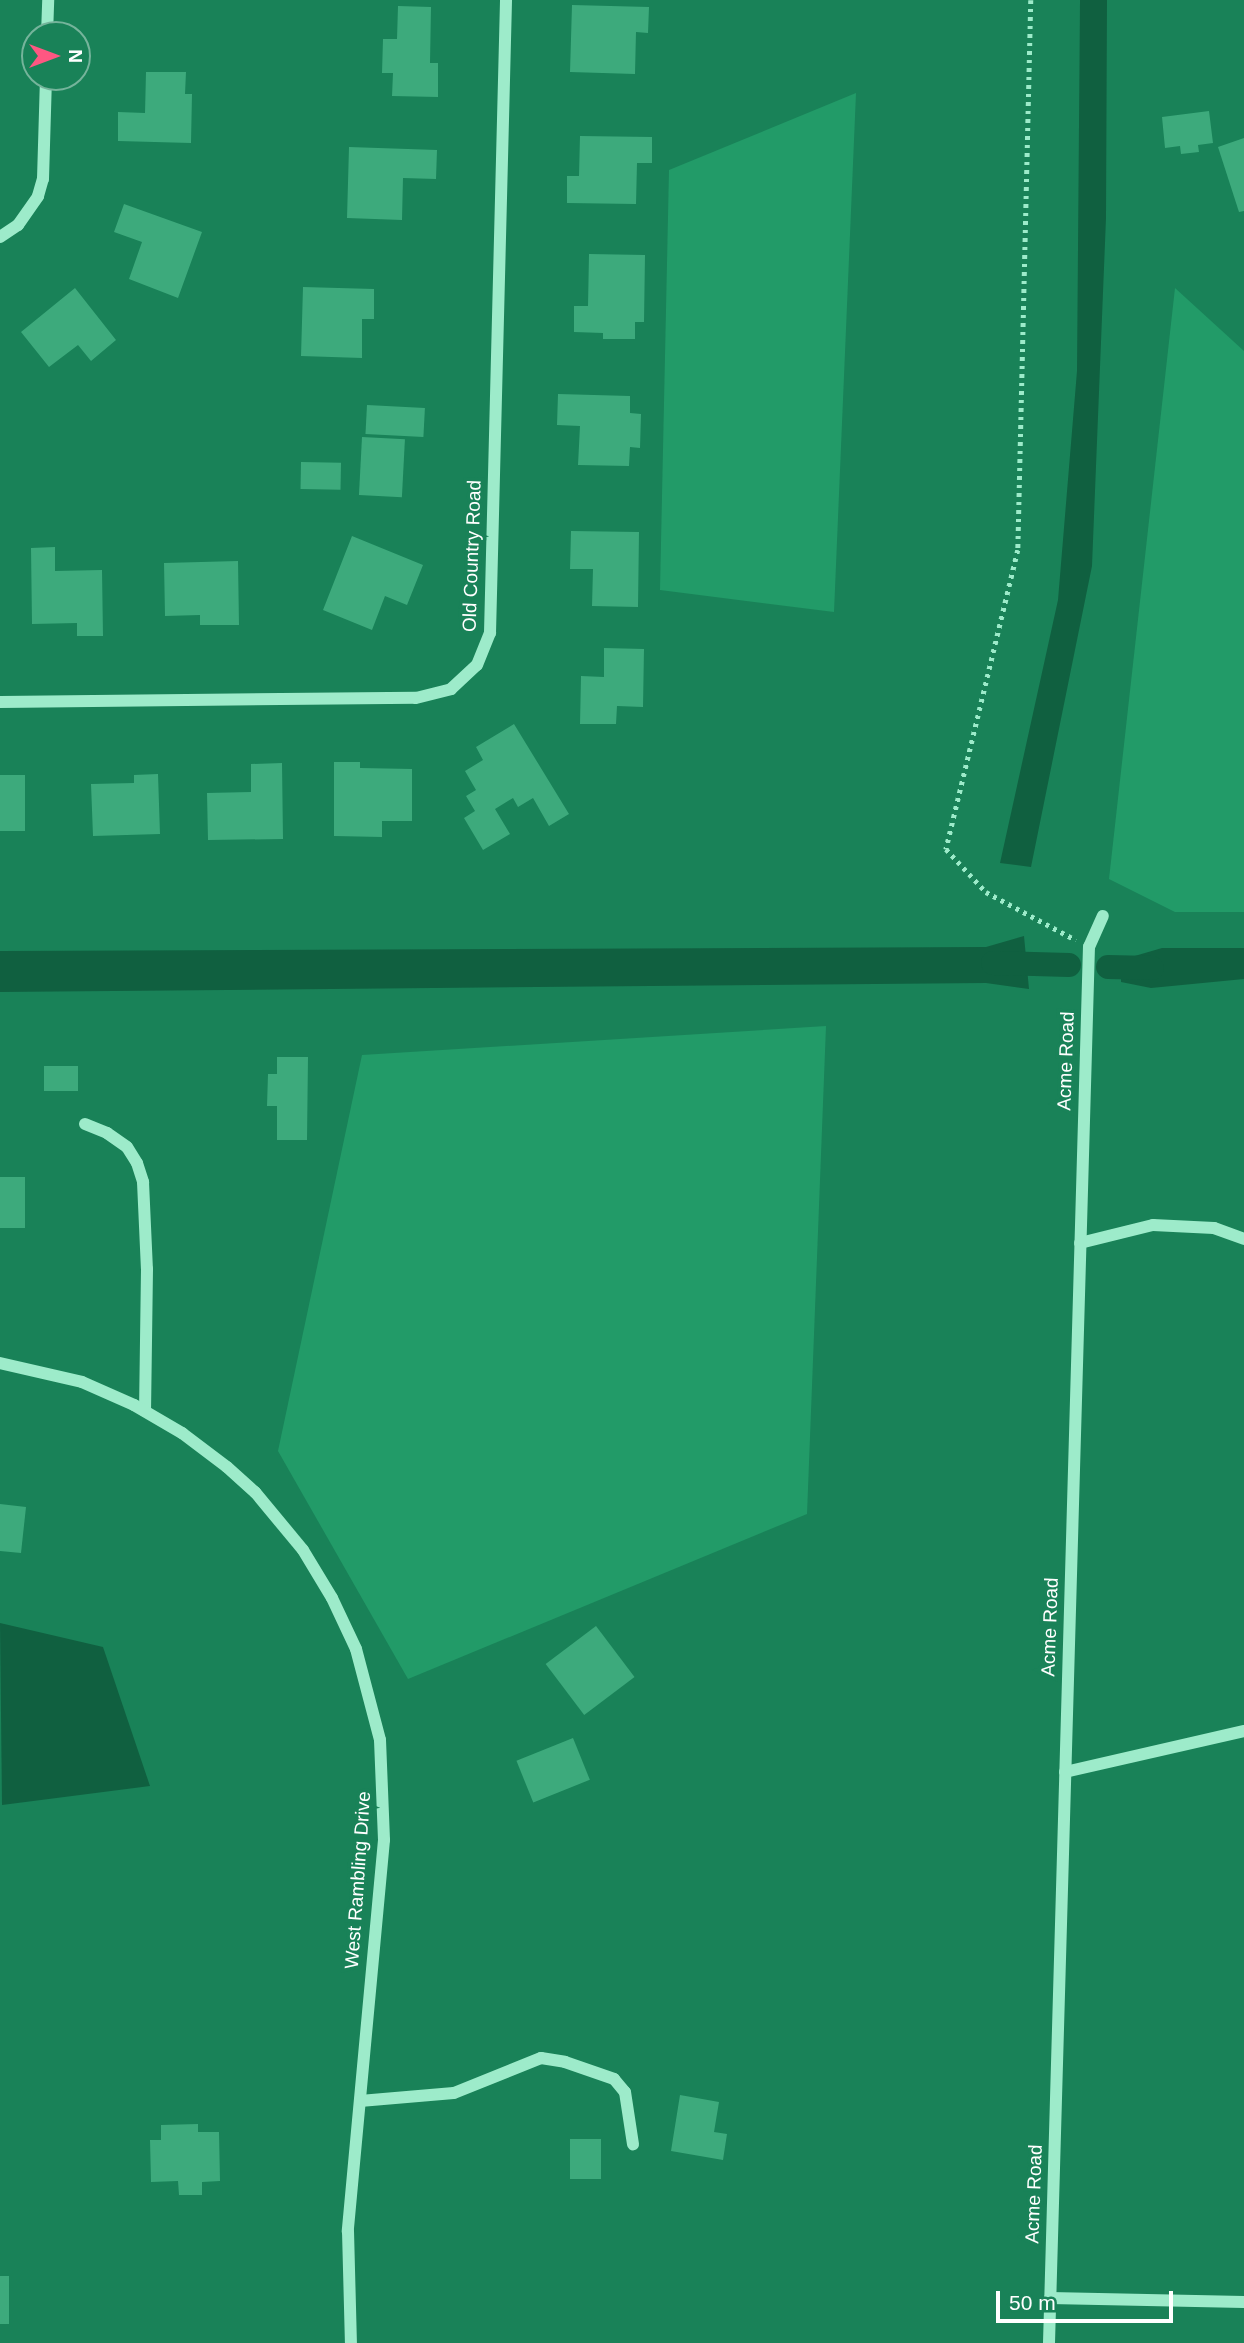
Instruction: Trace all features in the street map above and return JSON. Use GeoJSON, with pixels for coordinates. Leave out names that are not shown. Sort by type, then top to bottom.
{"type":"FeatureCollection","features":[{"type":"Feature","properties":{"kind":"street"},"geometry":{"type":"LineString","coordinates":[[47,21],[48,0]]}},
{"type":"Feature","properties":{"kind":"street","name":"Old Country Road"},"geometry":{"type":"LineString","coordinates":[[0,702],[416,698],[450,689],[477,665],[490,632],[506,0]]}},
{"type":"Feature","properties":{"kind":"street"},"geometry":{"type":"LineString","coordinates":[[0,237],[18,225],[38,196],[43,179],[46,91]]}},
{"type":"Feature","properties":{"kind":"street","name":"Acme Road"},"geometry":{"type":"LineString","coordinates":[[1049,2343],[1089,947],[1103,916]]}},
{"type":"Feature","properties":{"kind":"street"},"geometry":{"type":"LineString","coordinates":[[85,1124],[107,1133],[127,1147],[137,1163],[143,1182],[147,1269],[145,1411]]}},
{"type":"Feature","properties":{"kind":"street"},"geometry":{"type":"LineString","coordinates":[[1080,1244],[1153,1226],[1214,1228],[1244,1239]]}},
{"type":"Feature","properties":{"kind":"street","name":"West Rambling Drive"},"geometry":{"type":"LineString","coordinates":[[0,1363],[82,1382],[145,1411],[183,1433],[227,1467],[280,1520],[303,1550],[332,1598],[356,1649],[372,1703],[384,1784],[384,1840],[348,2231],[351,2343]]}},
{"type":"Feature","properties":{"kind":"street"},"geometry":{"type":"LineString","coordinates":[[1065,1772],[1244,1731]]}},
{"type":"Feature","properties":{"kind":"street"},"geometry":{"type":"LineString","coordinates":[[360,2101],[454,2093],[541,2059],[565,2062],[614,2079],[625,2092],[633,2144]]}},
{"type":"Feature","properties":{"kind":"street"},"geometry":{"type":"LineString","coordinates":[[1050,2298],[1244,2302]]}},
{"type":"Feature","properties":{"kind":"path"},"geometry":{"type":"LineString","coordinates":[[1031,0],[1018,550],[946,849],[986,892],[1089,947]]}},
{"type":"Feature","properties":{"kind":"shaded area"},"geometry":{"type":"Polygon","coordinates":[[[1080,0],[1107,0],[1106,218],[1092,566],[1031,867],[1000,863],[1058,600],[1077,371],[1080,0]]]}},
{"type":"Feature","properties":{"kind":"shaded area"},"geometry":{"type":"Polygon","coordinates":[[[856,93],[834,612],[660,590],[669,170],[856,93]]]}},
{"type":"Feature","properties":{"kind":"shaded area"},"geometry":{"type":"Polygon","coordinates":[[[1175,288],[1244,351],[1244,912],[1175,912],[1109,879],[1175,288]]]}},
{"type":"Feature","properties":{"kind":"shaded area"},"geometry":{"type":"Polygon","coordinates":[[[1024,936],[1029,989],[986,983],[0,992],[0,951],[986,947],[1024,936]]]}},
{"type":"Feature","properties":{"kind":"shaded area"},"geometry":{"type":"Polygon","coordinates":[[[1162,948],[1244,948],[1244,979],[1151,988],[1121,982],[1121,960],[1162,948]]]}},
{"type":"Feature","properties":{"kind":"shaded area"},"geometry":{"type":"Polygon","coordinates":[[[826,1026],[807,1514],[408,1679],[278,1451],[362,1055],[826,1026]]]}},
{"type":"Feature","properties":{"kind":"shaded area"},"geometry":{"type":"Polygon","coordinates":[[[0,1623],[103,1647],[150,1786],[2,1805],[0,1623]]]}},
{"type":"Feature","properties":{"kind":"building"},"geometry":{"type":"Polygon","coordinates":[[[572,5],[649,7],[648,33],[636,32],[635,74],[570,72],[572,5]]]}},
{"type":"Feature","properties":{"kind":"building"},"geometry":{"type":"Polygon","coordinates":[[[398,6],[431,7],[430,63],[438,63],[438,97],[392,96],[393,73],[382,73],[383,39],[397,39],[398,6]]]}},
{"type":"Feature","properties":{"kind":"building"},"geometry":{"type":"Polygon","coordinates":[[[146,72],[186,72],[185,94],[192,94],[191,143],[118,141],[118,112],[145,113],[146,72]]]}},
{"type":"Feature","properties":{"kind":"building"},"geometry":{"type":"Polygon","coordinates":[[[1209,111],[1213,143],[1198,145],[1199,152],[1181,154],[1180,146],[1165,148],[1162,117],[1209,111]]]}},
{"type":"Feature","properties":{"kind":"building"},"geometry":{"type":"Polygon","coordinates":[[[580,136],[652,137],[652,163],[637,163],[636,204],[567,203],[567,176],[579,176],[580,136]]]}},
{"type":"Feature","properties":{"kind":"building"},"geometry":{"type":"Polygon","coordinates":[[[1244,138],[1244,211],[1239,212],[1218,147],[1244,138]]]}},
{"type":"Feature","properties":{"kind":"building"},"geometry":{"type":"Polygon","coordinates":[[[349,147],[437,150],[436,179],[403,178],[402,220],[347,218],[349,147]]]}},
{"type":"Feature","properties":{"kind":"building"},"geometry":{"type":"Polygon","coordinates":[[[124,204],[202,232],[178,298],[129,279],[142,242],[114,232],[124,204]]]}},
{"type":"Feature","properties":{"kind":"building"},"geometry":{"type":"Polygon","coordinates":[[[589,254],[645,255],[644,322],[635,322],[635,339],[603,339],[603,333],[574,332],[574,306],[588,306],[589,254]]]}},
{"type":"Feature","properties":{"kind":"building"},"geometry":{"type":"Polygon","coordinates":[[[303,287],[374,289],[374,319],[362,319],[362,358],[301,356],[303,287]]]}},
{"type":"Feature","properties":{"kind":"building"},"geometry":{"type":"Polygon","coordinates":[[[75,288],[116,340],[91,361],[78,345],[49,367],[21,332],[75,288]]]}},
{"type":"Feature","properties":{"kind":"building"},"geometry":{"type":"Polygon","coordinates":[[[558,394],[630,396],[630,413],[641,414],[640,448],[630,447],[629,466],[578,465],[580,426],[557,425],[558,394]]]}},
{"type":"Feature","properties":{"kind":"building"},"geometry":{"type":"Polygon","coordinates":[[[367,405],[425,408],[423,437],[365,434],[367,405]]]}},
{"type":"Feature","properties":{"kind":"building"},"geometry":{"type":"Polygon","coordinates":[[[362,437],[405,439],[402,497],[359,495],[362,437]]]}},
{"type":"Feature","properties":{"kind":"building"},"geometry":{"type":"Polygon","coordinates":[[[301,462],[341,463],[341,490],[301,489],[301,462]]]}},
{"type":"Feature","properties":{"kind":"building"},"geometry":{"type":"Polygon","coordinates":[[[571,531],[639,532],[638,607],[592,606],[593,569],[570,569],[571,531]]]}},
{"type":"Feature","properties":{"kind":"building"},"geometry":{"type":"Polygon","coordinates":[[[352,536],[423,565],[407,605],[385,596],[372,630],[323,610],[352,536]]]}},
{"type":"Feature","properties":{"kind":"building"},"geometry":{"type":"Polygon","coordinates":[[[55,547],[55,571],[102,570],[103,636],[77,636],[77,623],[32,624],[31,548],[55,547]]]}},
{"type":"Feature","properties":{"kind":"building"},"geometry":{"type":"Polygon","coordinates":[[[238,561],[239,625],[200,625],[200,615],[165,616],[164,563],[238,561]]]}},
{"type":"Feature","properties":{"kind":"building"},"geometry":{"type":"Polygon","coordinates":[[[604,648],[644,649],[643,707],[617,706],[616,724],[580,724],[581,676],[604,677],[604,648]]]}},
{"type":"Feature","properties":{"kind":"building"},"geometry":{"type":"Polygon","coordinates":[[[514,724],[569,814],[549,826],[533,798],[518,807],[513,798],[495,809],[510,834],[483,850],[464,818],[475,811],[466,796],[476,790],[465,771],[483,760],[476,747],[514,724]]]}},
{"type":"Feature","properties":{"kind":"building"},"geometry":{"type":"Polygon","coordinates":[[[334,762],[360,762],[360,768],[412,769],[412,821],[382,821],[382,837],[334,836],[334,762]]]}},
{"type":"Feature","properties":{"kind":"building"},"geometry":{"type":"Polygon","coordinates":[[[282,763],[283,839],[208,840],[207,793],[251,792],[251,764],[282,763]]]}},
{"type":"Feature","properties":{"kind":"building"},"geometry":{"type":"Polygon","coordinates":[[[158,774],[160,834],[93,836],[91,784],[134,783],[134,775],[158,774]]]}},
{"type":"Feature","properties":{"kind":"building"},"geometry":{"type":"Polygon","coordinates":[[[0,775],[25,775],[25,831],[0,831],[0,775]]]}},
{"type":"Feature","properties":{"kind":"building"},"geometry":{"type":"Polygon","coordinates":[[[277,1057],[308,1057],[307,1140],[277,1140],[277,1106],[267,1106],[268,1074],[277,1074],[277,1057]]]}},
{"type":"Feature","properties":{"kind":"building"},"geometry":{"type":"Polygon","coordinates":[[[44,1066],[78,1066],[78,1091],[44,1091],[44,1066]]]}},
{"type":"Feature","properties":{"kind":"building"},"geometry":{"type":"Polygon","coordinates":[[[0,1177],[25,1177],[25,1228],[0,1228],[0,1177]]]}},
{"type":"Feature","properties":{"kind":"building"},"geometry":{"type":"Polygon","coordinates":[[[0,1504],[26,1507],[21,1553],[0,1551],[0,1504]]]}},
{"type":"Feature","properties":{"kind":"building"},"geometry":{"type":"Polygon","coordinates":[[[596,1626],[635,1677],[584,1715],[546,1664],[596,1626]]]}},
{"type":"Feature","properties":{"kind":"building"},"geometry":{"type":"Polygon","coordinates":[[[573,1738],[590,1780],[533,1803],[516,1761],[573,1738]]]}},
{"type":"Feature","properties":{"kind":"building"},"geometry":{"type":"Polygon","coordinates":[[[680,2095],[719,2102],[714,2132],[727,2134],[723,2160],[671,2151],[680,2095]]]}},
{"type":"Feature","properties":{"kind":"building"},"geometry":{"type":"Polygon","coordinates":[[[198,2124],[198,2132],[219,2132],[220,2181],[202,2182],[202,2195],[179,2195],[178,2181],[151,2182],[150,2140],[161,2140],[161,2125],[198,2124]]]}},
{"type":"Feature","properties":{"kind":"building"},"geometry":{"type":"Polygon","coordinates":[[[570,2139],[601,2139],[601,2179],[570,2179],[570,2139]]]}},
{"type":"Feature","properties":{"kind":"building"},"geometry":{"type":"Polygon","coordinates":[[[0,2276],[9,2276],[9,2324],[0,2324],[0,2276]]]}},
{"type":"Feature","properties":{"kind":"waterway"},"geometry":{"type":"LineString","coordinates":[[993,963],[1069,965]]}},
{"type":"Feature","properties":{"kind":"waterway"},"geometry":{"type":"LineString","coordinates":[[1108,967],[1152,968]]}}]}
